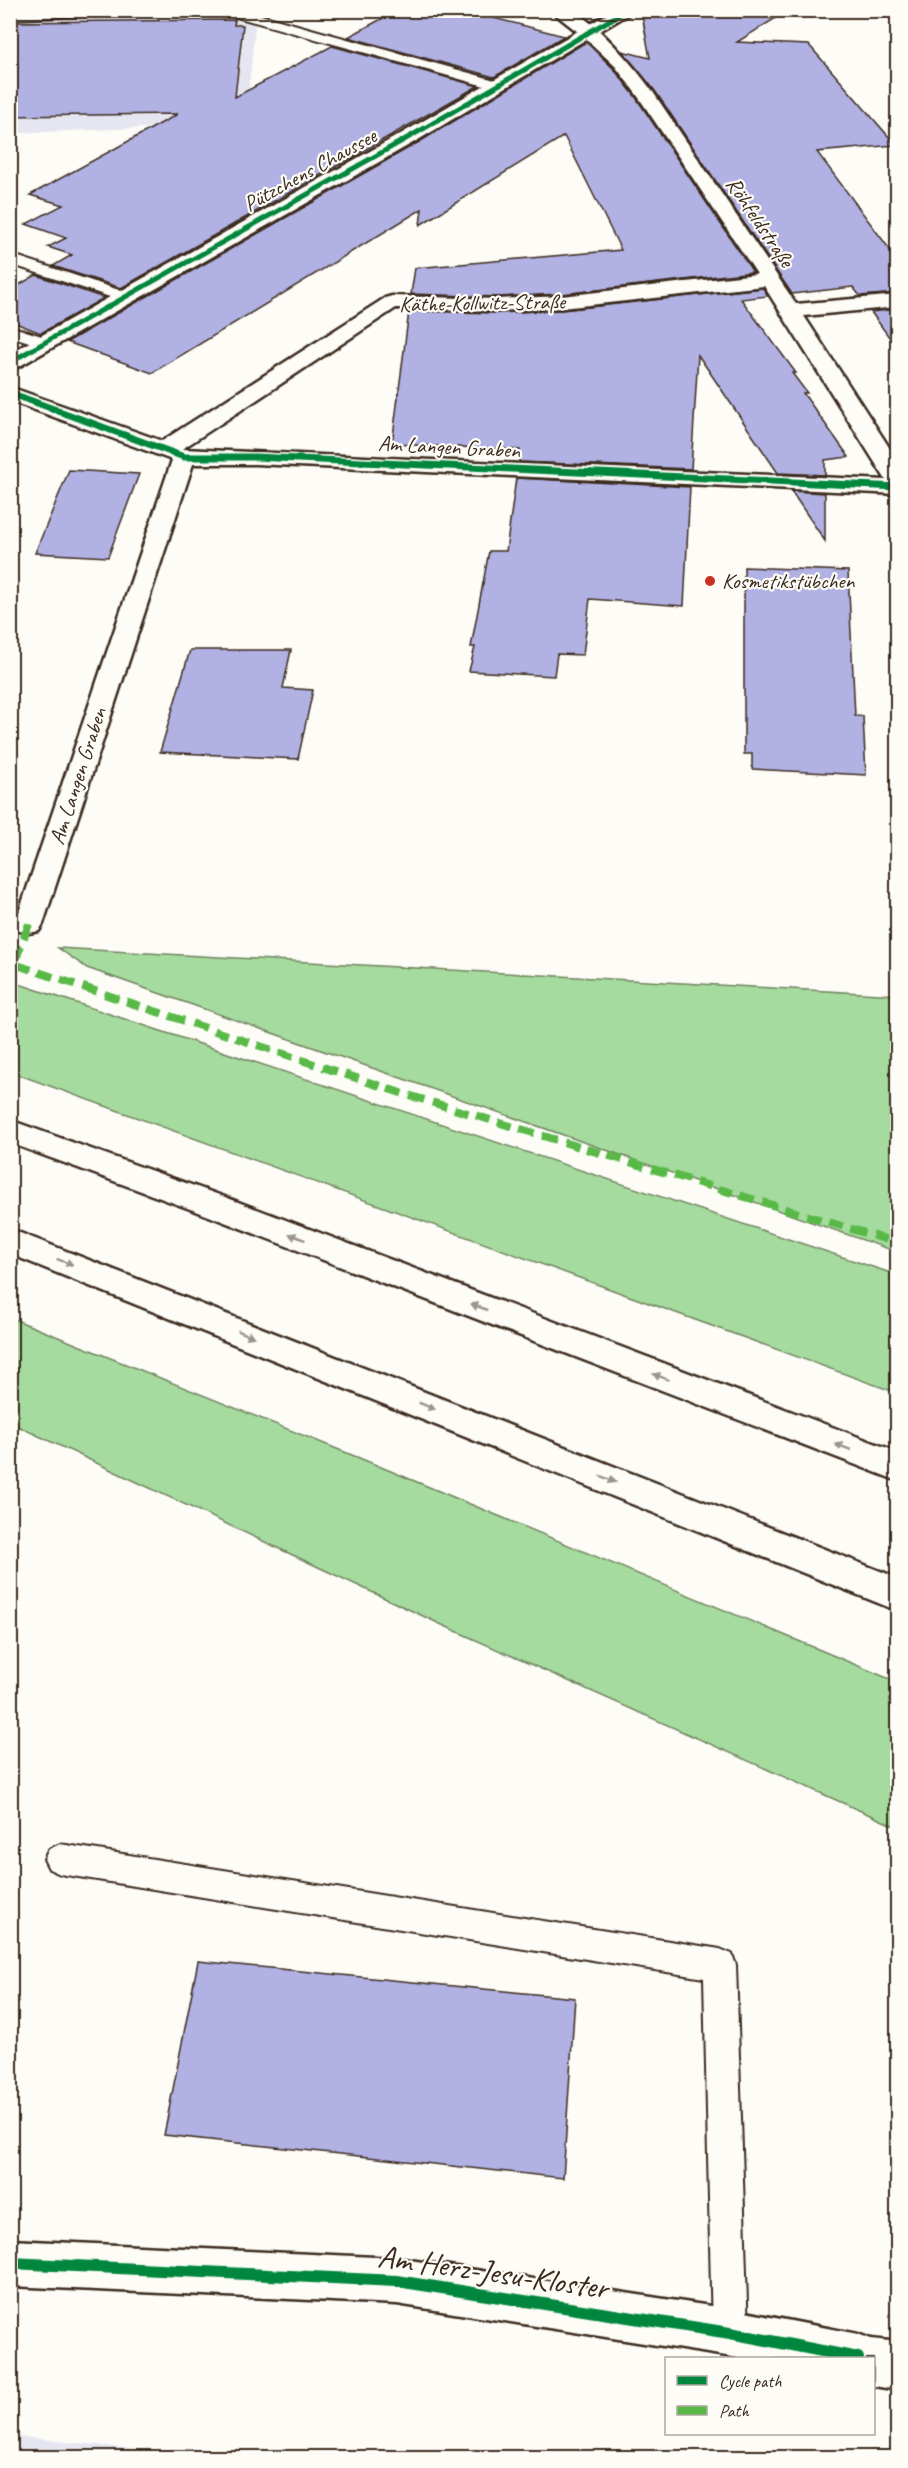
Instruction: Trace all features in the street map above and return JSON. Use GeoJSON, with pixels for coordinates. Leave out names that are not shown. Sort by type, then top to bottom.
{"type":"FeatureCollection","features":[{"type":"Feature","properties":{"kind":"main road","name":"Röhfeldstraße"},"geometry":{"type":"LineString","coordinates":[[558,10],[589,32],[621,62],[644,92],[770,279],[897,480]]}},
{"type":"Feature","properties":{"kind":"main road","name":"Pützchens Chaussee"},"geometry":{"type":"LineString","coordinates":[[10,362],[627,10]]}},
{"type":"Feature","properties":{"kind":"main road","name":"Käthe-Kollwitz-Straße"},"geometry":{"type":"LineString","coordinates":[[173,454],[392,302],[498,305],[562,302],[770,279]]}},
{"type":"Feature","properties":{"kind":"main road"},"geometry":{"type":"LineString","coordinates":[[790,311],[897,301]]}},
{"type":"Feature","properties":{"kind":"main road","name":"Am Langen Graben"},"geometry":{"type":"LineString","coordinates":[[10,393],[173,454],[897,487]]}},
{"type":"Feature","properties":{"kind":"main road","name":"Am Langen Graben"},"geometry":{"type":"LineString","coordinates":[[29,924],[173,454]]}},
{"type":"Feature","properties":{"kind":"main road"},"geometry":{"type":"LineString","coordinates":[[10,1131],[224,1209],[897,1467]]}},
{"type":"Feature","properties":{"kind":"main road"},"geometry":{"type":"LineString","coordinates":[[10,1241],[897,1595]]}},
{"type":"Feature","properties":{"kind":"main road","name":"Am Herz-Jesu-Kloster"},"geometry":{"type":"LineString","coordinates":[[10,2263],[397,2281],[730,2333],[853,2357]]}},
{"type":"Feature","properties":{"kind":"main road"},"geometry":{"type":"LineString","coordinates":[[875,2362],[897,2366]]}},
{"type":"Feature","properties":{"kind":"lane"},"geometry":{"type":"LineString","coordinates":[[10,15],[136,10]]}},
{"type":"Feature","properties":{"kind":"lane"},"geometry":{"type":"LineString","coordinates":[[217,10],[256,18],[497,85]]}},
{"type":"Feature","properties":{"kind":"lane"},"geometry":{"type":"LineString","coordinates":[[10,259],[125,297]]}},
{"type":"Feature","properties":{"kind":"lane"},"geometry":{"type":"LineString","coordinates":[[10,331],[45,342]]}},
{"type":"Feature","properties":{"kind":"lane"},"geometry":{"type":"LineString","coordinates":[[60,1859],[720,1965],[730,2333]]}},
{"type":"Feature","properties":{"kind":"shaded area"},"geometry":{"type":"Polygon","coordinates":[[[10,11],[253,11],[256,18],[245,124],[17,133],[11,159],[10,11]]]}},
{"type":"Feature","properties":{"kind":"shaded area"},"geometry":{"type":"Polygon","coordinates":[[[11,2436],[209,2457],[11,2457],[11,2436]]]}},
{"type":"Feature","properties":{"kind":"green space"},"geometry":{"type":"Polygon","coordinates":[[[58,948],[897,995],[897,1252],[87,968],[58,948]]]}},
{"type":"Feature","properties":{"kind":"green space"},"geometry":{"type":"Polygon","coordinates":[[[10,981],[897,1275],[897,1393],[11,1072],[10,981]]]}},
{"type":"Feature","properties":{"kind":"green space"},"geometry":{"type":"Polygon","coordinates":[[[11,1318],[357,1457],[897,1682],[897,1827],[440,1624],[11,1423],[11,1318]]]}},
{"type":"Feature","properties":{"kind":"building"},"geometry":{"type":"Polygon","coordinates":[[[398,10],[463,10],[564,36],[494,77],[348,37],[398,10]]]}},
{"type":"Feature","properties":{"kind":"building"},"geometry":{"type":"Polygon","coordinates":[[[691,10],[789,10],[737,42],[809,45],[896,145],[817,152],[897,259],[897,293],[860,296],[853,287],[792,294],[655,91],[622,51],[650,58],[642,15],[684,14],[691,10]]]}},
{"type":"Feature","properties":{"kind":"building"},"geometry":{"type":"Polygon","coordinates":[[[235,20],[234,25],[243,25],[235,97],[332,46],[478,86],[121,288],[53,266],[72,255],[48,247],[66,238],[26,224],[63,205],[30,195],[178,114],[10,116],[10,22],[235,20]]]}},
{"type":"Feature","properties":{"kind":"building"},"geometry":{"type":"Polygon","coordinates":[[[586,42],[613,68],[635,96],[753,272],[562,294],[498,297],[411,294],[415,268],[621,250],[564,136],[420,225],[422,209],[152,373],[67,342],[419,142],[586,42]]]}},
{"type":"Feature","properties":{"kind":"building"},"geometry":{"type":"Polygon","coordinates":[[[36,275],[104,298],[41,333],[10,321],[10,290],[36,275]]]}},
{"type":"Feature","properties":{"kind":"building"},"geometry":{"type":"Polygon","coordinates":[[[763,288],[768,296],[741,299],[796,373],[792,373],[807,393],[803,393],[849,457],[825,460],[825,475],[778,473],[698,355],[691,469],[519,462],[520,450],[392,444],[409,311],[498,313],[562,310],[763,288]]]}},
{"type":"Feature","properties":{"kind":"building"},"geometry":{"type":"Polygon","coordinates":[[[897,309],[897,348],[871,312],[897,309]]]}},
{"type":"Feature","properties":{"kind":"building"},"geometry":{"type":"Polygon","coordinates":[[[69,470],[139,474],[108,557],[35,553],[69,470]]]}},
{"type":"Feature","properties":{"kind":"building"},"geometry":{"type":"Polygon","coordinates":[[[516,478],[690,487],[684,606],[590,599],[583,655],[557,654],[554,676],[469,671],[475,647],[471,647],[489,551],[506,551],[516,478]]]}},
{"type":"Feature","properties":{"kind":"building"},"geometry":{"type":"Polygon","coordinates":[[[791,491],[825,493],[825,541],[791,491]]]}},
{"type":"Feature","properties":{"kind":"building"},"geometry":{"type":"Polygon","coordinates":[[[744,567],[848,571],[855,716],[863,716],[866,775],[752,769],[752,754],[744,754],[744,567]]]}},
{"type":"Feature","properties":{"kind":"building"},"geometry":{"type":"Polygon","coordinates":[[[190,650],[291,650],[283,688],[313,690],[298,759],[160,752],[190,650]]]}},
{"type":"Feature","properties":{"kind":"building"},"geometry":{"type":"Polygon","coordinates":[[[198,1961],[575,1998],[563,2178],[164,2135],[198,1961]]]}},
{"type":"Feature","properties":{"kind":"marked path"},"geometry":{"type":"LineString","coordinates":[[29,924],[14,964],[401,1093],[898,1243]]}},
{"type":"Feature","properties":{"kind":"cycle path"},"geometry":{"type":"LineString","coordinates":[[10,362],[411,136],[627,10]]}},
{"type":"Feature","properties":{"kind":"cycle path"},"geometry":{"type":"LineString","coordinates":[[10,393],[184,457],[255,457],[898,487]]}},
{"type":"Feature","properties":{"kind":"cycle path"},"geometry":{"type":"LineString","coordinates":[[10,2263],[397,2281],[730,2333],[853,2357]]}},
{"type":"Feature","properties":{"kind":"place","name":"Kosmetikstübchen"},"geometry":{"type":"Point","coordinates":[710,581]}}]}
